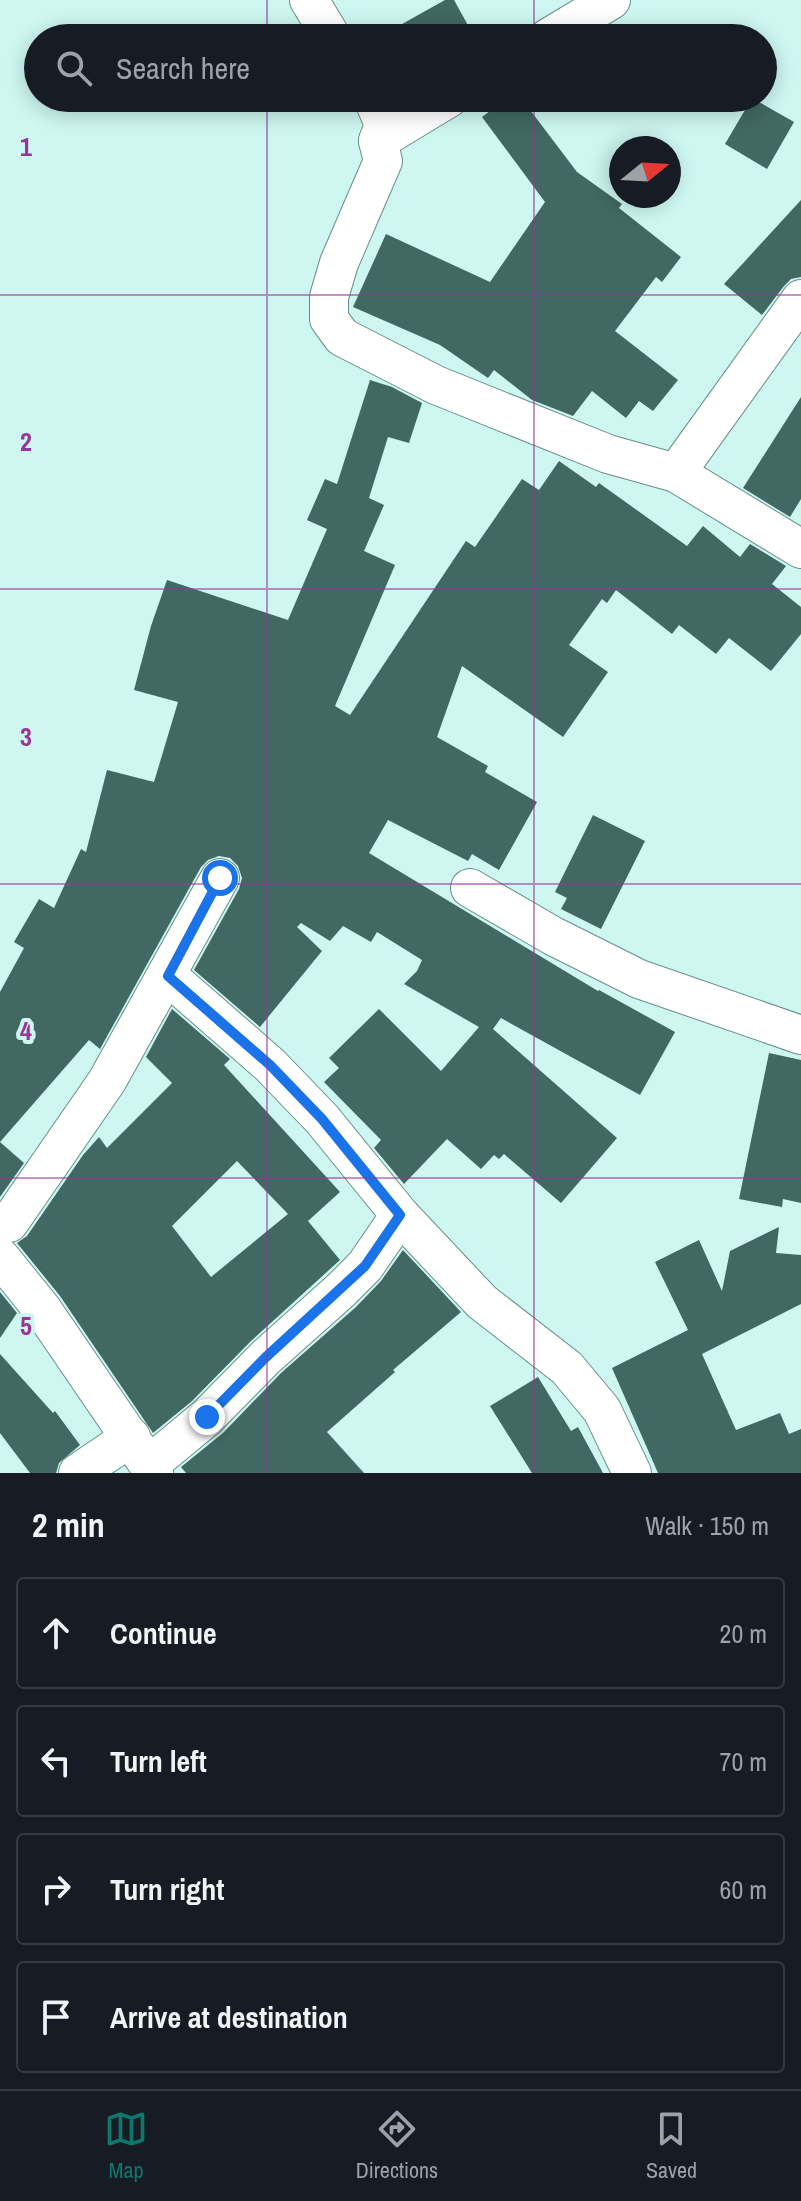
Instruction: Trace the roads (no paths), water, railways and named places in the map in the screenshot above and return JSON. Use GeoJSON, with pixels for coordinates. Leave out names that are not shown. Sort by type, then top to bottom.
{"type":"FeatureCollection","features":[{"type":"Feature","properties":{"kind":"street"},"geometry":{"type":"LineString","coordinates":[[309,0],[324,24]]}},
{"type":"Feature","properties":{"kind":"street"},"geometry":{"type":"LineString","coordinates":[[571,24],[611,0]]}},
{"type":"Feature","properties":{"kind":"street"},"geometry":{"type":"LineString","coordinates":[[379,112],[384,125],[378,141],[383,161],[339,263],[329,297],[329,319],[342,337],[436,385],[608,454],[676,473],[801,549]]}},
{"type":"Feature","properties":{"kind":"street"},"geometry":{"type":"LineString","coordinates":[[378,141],[426,112]]}},
{"type":"Feature","properties":{"kind":"street"},"geometry":{"type":"LineString","coordinates":[[676,473],[801,299]]}},
{"type":"Feature","properties":{"kind":"street"},"geometry":{"type":"LineString","coordinates":[[0,1225],[9,1223],[107,1081],[220,878]]}},
{"type":"Feature","properties":{"kind":"street"},"geometry":{"type":"LineString","coordinates":[[470,888],[553,936],[639,979],[801,1035]]}},
{"type":"Feature","properties":{"kind":"street"},"geometry":{"type":"LineString","coordinates":[[168,976],[291,1087],[352,1154],[400,1215],[482,1302],[554,1356],[576,1377],[602,1410],[632,1473]]}},
{"type":"Feature","properties":{"kind":"street"},"geometry":{"type":"LineString","coordinates":[[78,1473],[145,1458],[207,1417],[266,1357],[365,1266],[400,1215]]}},
{"type":"Feature","properties":{"kind":"street"},"geometry":{"type":"LineString","coordinates":[[0,1257],[42,1309],[145,1458]]}}]}
